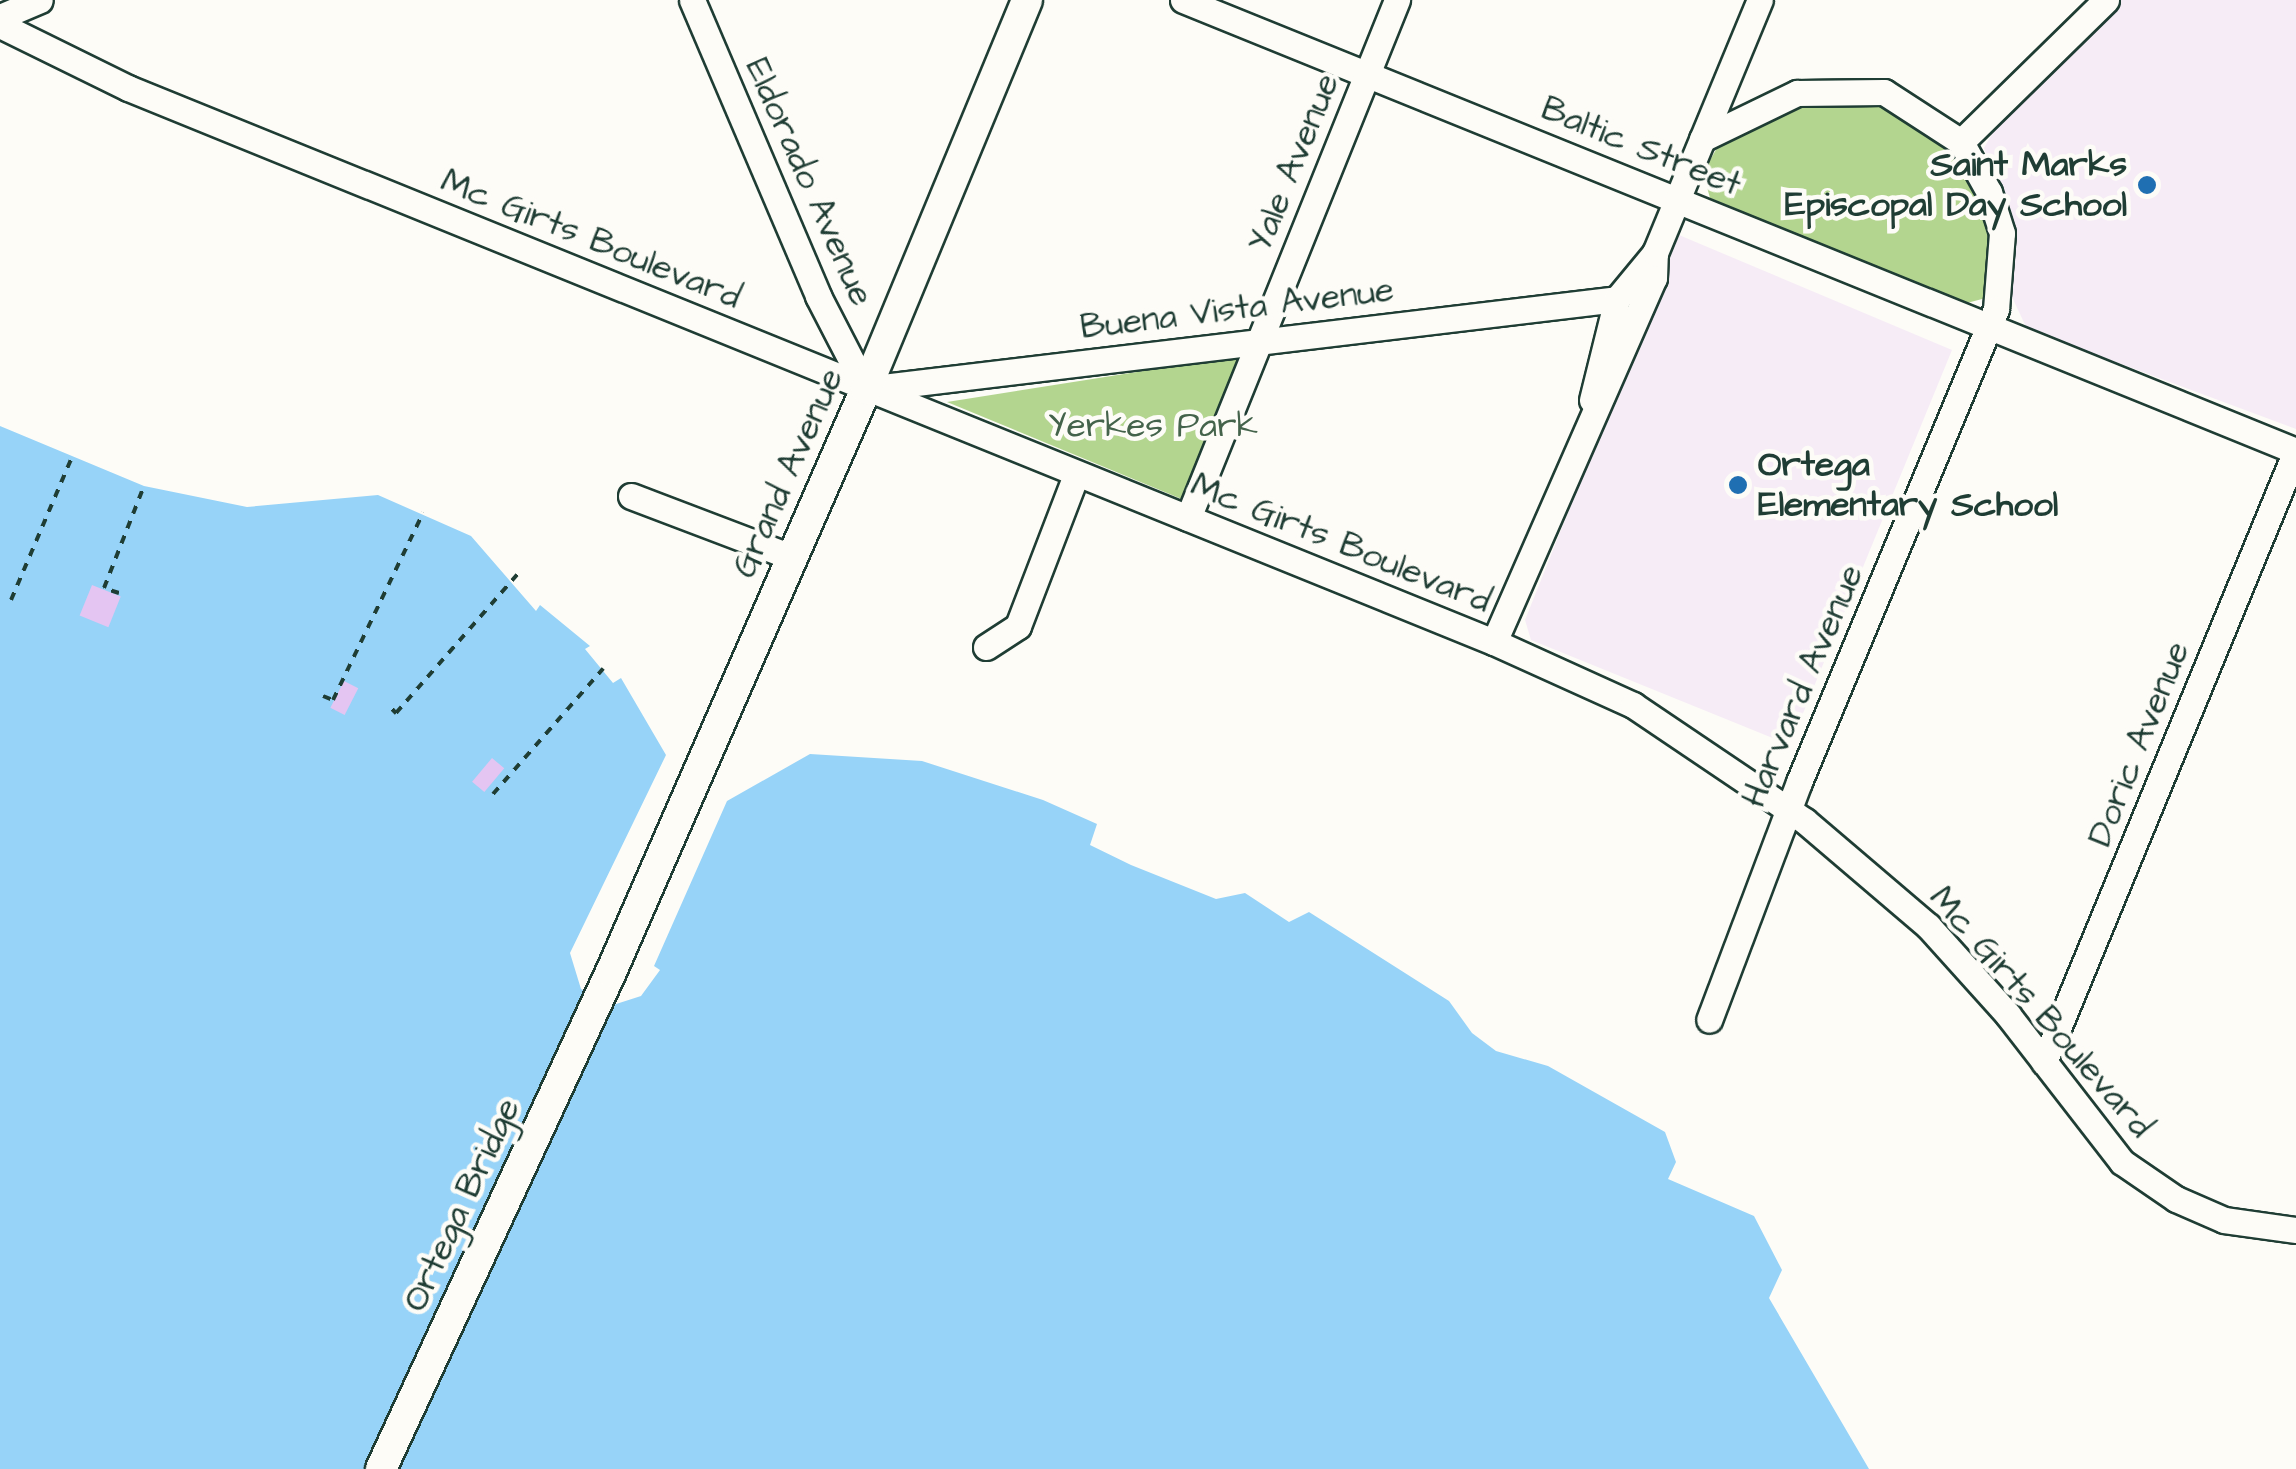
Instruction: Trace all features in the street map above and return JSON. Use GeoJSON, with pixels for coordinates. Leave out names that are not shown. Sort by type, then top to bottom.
{"type":"FeatureCollection","features":[{"type":"Feature","properties":{"kind":"main road","name":"Grand Avenue"},"geometry":{"type":"LineString","coordinates":[[611,972],[866,389],[1027,0]]}},
{"type":"Feature","properties":{"kind":"main road","name":"Ortega Bridge"},"geometry":{"type":"LineString","coordinates":[[381,1469],[611,972]]}},
{"type":"Feature","properties":{"kind":"street"},"geometry":{"type":"LineString","coordinates":[[0,17],[40,0]]}},
{"type":"Feature","properties":{"kind":"street","name":"Eldorado Avenue"},"geometry":{"type":"LineString","coordinates":[[692,0],[818,296],[866,389]]}},
{"type":"Feature","properties":{"kind":"street","name":"Baltic Street"},"geometry":{"type":"LineString","coordinates":[[1183,0],[2296,451]]}},
{"type":"Feature","properties":{"kind":"street","name":"Yale Avenue"},"geometry":{"type":"LineString","coordinates":[[1188,518],[1397,0]]}},
{"type":"Feature","properties":{"kind":"street"},"geometry":{"type":"LineString","coordinates":[[1494,642],[1591,410],[1654,278],[1655,253],[1760,0]]}},
{"type":"Feature","properties":{"kind":"street"},"geometry":{"type":"LineString","coordinates":[[1702,138],[1770,102],[1857,88],[1884,92],[1961,142],[2106,0]]}},
{"type":"Feature","properties":{"kind":"street","name":"Mc Girts Boulevard"},"geometry":{"type":"LineString","coordinates":[[0,25],[128,88],[1494,642],[1633,705],[1789,809],[1928,926],[2044,1062],[2107,1149],[2157,1188],[2224,1220],[2296,1230]]}},
{"type":"Feature","properties":{"kind":"street","name":"Harvard Avenue"},"geometry":{"type":"LineString","coordinates":[[1709,1020],[1789,809],[1989,326],[2002,233],[1990,192],[1961,142]]}},
{"type":"Feature","properties":{"kind":"street"},"geometry":{"type":"LineString","coordinates":[[1591,410],[1617,299],[1635,270],[1655,253]]}},
{"type":"Feature","properties":{"kind":"street","name":"Buena Vista Avenue"},"geometry":{"type":"LineString","coordinates":[[866,389],[1617,299]]}},
{"type":"Feature","properties":{"kind":"street","name":"Doric Avenue"},"geometry":{"type":"LineString","coordinates":[[2044,1062],[2296,451]]}},
{"type":"Feature","properties":{"kind":"street"},"geometry":{"type":"LineString","coordinates":[[986,647],[1018,626],[1076,474]]}},
{"type":"Feature","properties":{"kind":"street"},"geometry":{"type":"LineString","coordinates":[[631,496],[792,557]]}},
{"type":"Feature","properties":{"kind":"path"},"geometry":{"type":"LineString","coordinates":[[11,600],[72,457]]}},
{"type":"Feature","properties":{"kind":"path"},"geometry":{"type":"LineString","coordinates":[[119,594],[104,588],[144,486]]}},
{"type":"Feature","properties":{"kind":"path"},"geometry":{"type":"LineString","coordinates":[[323,696],[334,700],[423,513]]}},
{"type":"Feature","properties":{"kind":"path"},"geometry":{"type":"LineString","coordinates":[[392,709],[396,713],[517,575]]}},
{"type":"Feature","properties":{"kind":"path"},"geometry":{"type":"LineString","coordinates":[[493,794],[603,669]]}},
{"type":"Feature","properties":{"kind":"shaded area","name":"Saint Marks Episcopal Day School"},"geometry":{"type":"Polygon","coordinates":[[[2120,0],[2296,0],[2296,429],[2027,329],[2012,297],[2011,223],[1984,148],[2000,120],[2120,0]]]}},
{"type":"Feature","properties":{"kind":"shaded area","name":"Ortega Elementary School"},"geometry":{"type":"Polygon","coordinates":[[[1679,235],[1952,350],[1790,745],[1531,640],[1525,620],[1679,235]]]}},
{"type":"Feature","properties":{"kind":"green space"},"geometry":{"type":"Polygon","coordinates":[[[1799,102],[1872,103],[1915,119],[1952,148],[1988,214],[1993,255],[1986,298],[1963,304],[1710,198],[1703,173],[1723,137],[1799,102]]]}},
{"type":"Feature","properties":{"kind":"green space","name":"Yerkes Park"},"geometry":{"type":"Polygon","coordinates":[[[1245,355],[1184,500],[947,402],[1245,355]]]}},
{"type":"Feature","properties":{"kind":"water"},"geometry":{"type":"Polygon","coordinates":[[[0,426],[144,486],[247,507],[378,495],[471,536],[536,611],[540,605],[590,646],[585,649],[613,683],[621,678],[666,755],[570,953],[581,989],[613,1005],[641,996],[660,970],[654,966],[727,801],[810,754],[922,761],[1043,800],[1097,824],[1090,845],[1216,899],[1245,893],[1289,922],[1309,912],[1449,1001],[1472,1033],[1496,1051],[1548,1066],[1665,1132],[1676,1162],[1668,1179],[1754,1216],[1782,1270],[1769,1298],[1869,1469],[0,1469],[0,426]]]}},
{"type":"Feature","properties":{"kind":"building"},"geometry":{"type":"Polygon","coordinates":[[[92,585],[121,597],[108,627],[80,616],[92,585]]]}},
{"type":"Feature","properties":{"kind":"building"},"geometry":{"type":"Polygon","coordinates":[[[344,681],[358,688],[345,715],[330,708],[344,681]]]}},
{"type":"Feature","properties":{"kind":"building"},"geometry":{"type":"Polygon","coordinates":[[[492,758],[504,768],[484,792],[472,782],[492,758]]]}},
{"type":"Feature","properties":{"kind":"place","name":"Saint Marks Episcopal Day School"},"geometry":{"type":"Point","coordinates":[2147,185]}},
{"type":"Feature","properties":{"kind":"place","name":"Ortega Elementary School"},"geometry":{"type":"Point","coordinates":[1738,485]}}]}
